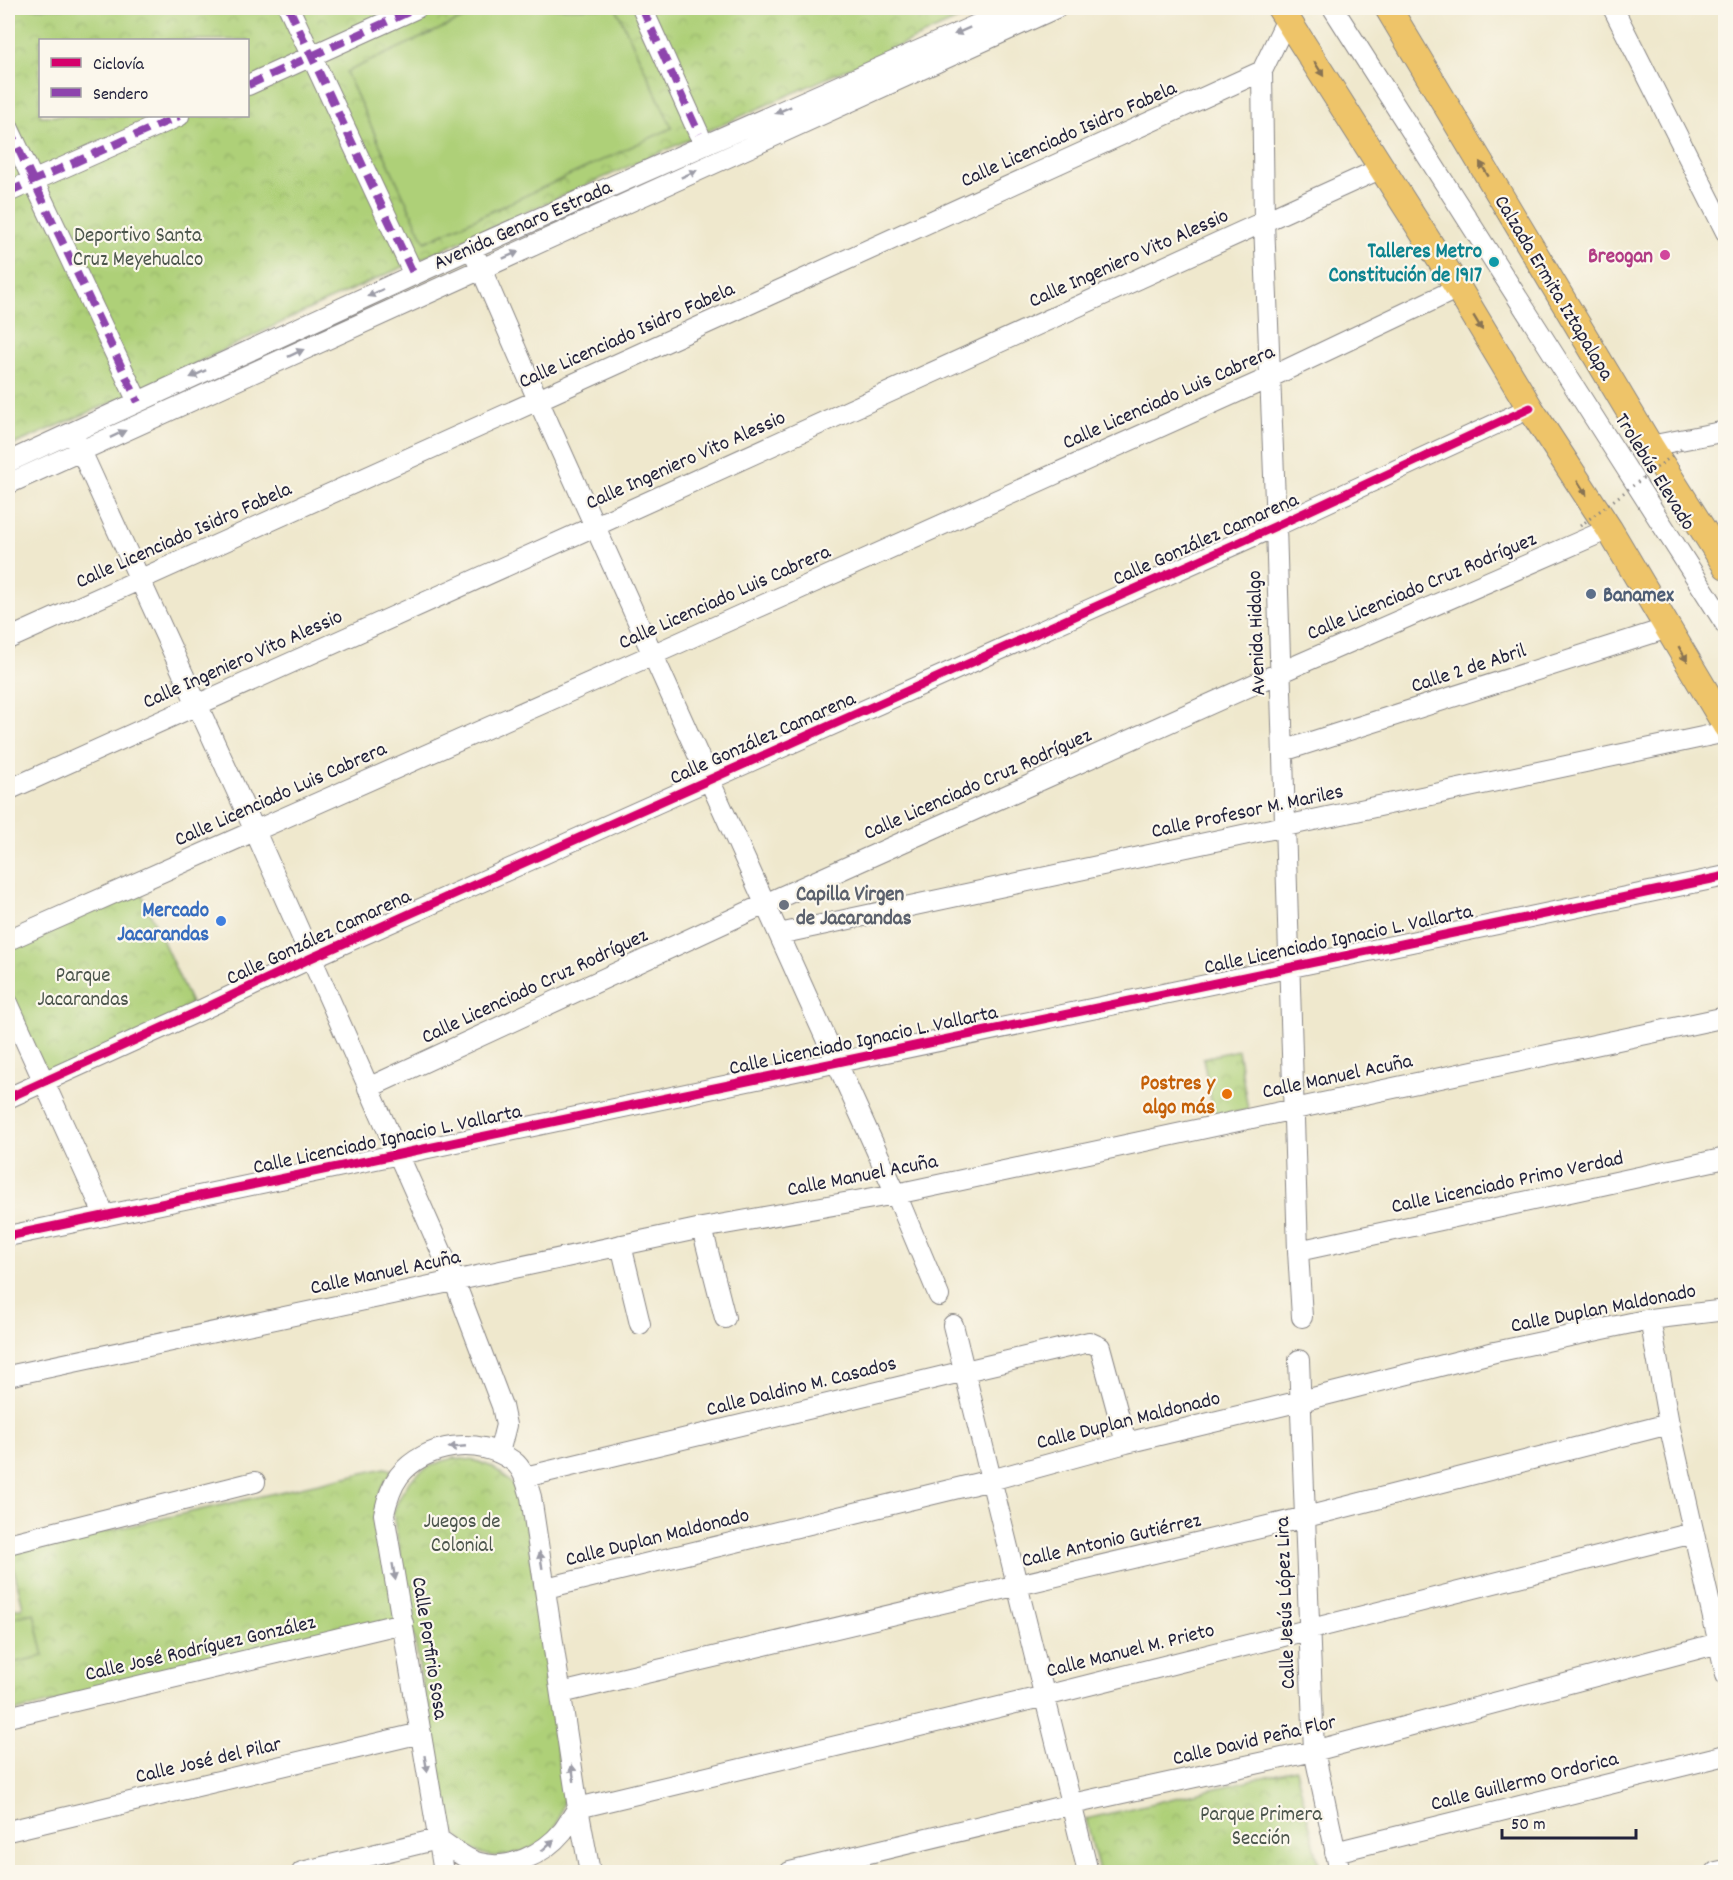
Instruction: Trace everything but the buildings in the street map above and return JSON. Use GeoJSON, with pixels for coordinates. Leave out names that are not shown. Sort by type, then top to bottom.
{"type":"FeatureCollection","features":[{"type":"Feature","properties":{"kind":"main road","name":"Calzada Ermita Iztapalapa"},"geometry":{"type":"LineString","coordinates":[[1388,8],[1650,446],[1725,566]]}},
{"type":"Feature","properties":{"kind":"main road"},"geometry":{"type":"LineString","coordinates":[[1284,13],[1458,288],[1530,408],[1609,529],[1725,726]]}},
{"type":"Feature","properties":{"kind":"street"},"geometry":{"type":"LineString","coordinates":[[289,8],[414,275]]}},
{"type":"Feature","properties":{"kind":"street"},"geometry":{"type":"LineString","coordinates":[[249,85],[417,8]]}},
{"type":"Feature","properties":{"kind":"street"},"geometry":{"type":"LineString","coordinates":[[642,8],[699,134]]}},
{"type":"Feature","properties":{"kind":"street","name":"Avenida Genaro Estrada"},"geometry":{"type":"LineString","coordinates":[[8,462],[472,248],[1015,8]]}},
{"type":"Feature","properties":{"kind":"street","name":"Avenida Genaro Estrada"},"geometry":{"type":"LineString","coordinates":[[8,484],[1056,8]]}},
{"type":"Feature","properties":{"kind":"street","name":"Trolebús Elevado"},"geometry":{"type":"LineString","coordinates":[[1333,8],[1725,625]]}},
{"type":"Feature","properties":{"kind":"street"},"geometry":{"type":"LineString","coordinates":[[1613,8],[1725,232]]}},
{"type":"Feature","properties":{"kind":"street","name":"Avenida Hidalgo"},"geometry":{"type":"LineString","coordinates":[[1284,13],[1263,71],[1264,222],[1276,526],[1288,966],[1302,1317]]}},
{"type":"Feature","properties":{"kind":"street","name":"Calle Licenciado Isidro Fabela"},"geometry":{"type":"LineString","coordinates":[[8,639],[1263,71]]}},
{"type":"Feature","properties":{"kind":"street"},"geometry":{"type":"LineString","coordinates":[[8,192],[177,117]]}},
{"type":"Feature","properties":{"kind":"street"},"geometry":{"type":"LineString","coordinates":[[8,127],[138,402]]}},
{"type":"Feature","properties":{"kind":"street","name":"Calle Ingeniero Vito Alessio"},"geometry":{"type":"LineString","coordinates":[[8,790],[1382,168]]}},
{"type":"Feature","properties":{"kind":"street"},"geometry":{"type":"LineString","coordinates":[[472,248],[652,655],[896,1194],[939,1296]]}},
{"type":"Feature","properties":{"kind":"street","name":"Calle Licenciado Luis Cabrera"},"geometry":{"type":"LineString","coordinates":[[8,940],[139,880],[652,655],[1270,377],[1458,288]]}},
{"type":"Feature","properties":{"kind":"street","name":"Calle González Camarena"},"geometry":{"type":"LineString","coordinates":[[8,1098],[311,958],[1276,526],[1530,408]]}},
{"type":"Feature","properties":{"kind":"street"},"geometry":{"type":"LineString","coordinates":[[1650,446],[1725,431]]}},
{"type":"Feature","properties":{"kind":"street"},"geometry":{"type":"LineString","coordinates":[[72,433],[255,831],[454,1280],[502,1406],[506,1425],[499,1453]]}},
{"type":"Feature","properties":{"kind":"street","name":"Calle Licenciado Cruz Rodríguez"},"geometry":{"type":"LineString","coordinates":[[368,1088],[765,904],[1280,673],[1609,529]]}},
{"type":"Feature","properties":{"kind":"street","name":"Calle 2 de Abril"},"geometry":{"type":"LineString","coordinates":[[1282,751],[1668,628]]}},
{"type":"Feature","properties":{"kind":"street","name":"Calle Profesor M. Mariles"},"geometry":{"type":"LineString","coordinates":[[779,934],[1725,732]]}},
{"type":"Feature","properties":{"kind":"street","name":"Calle Licenciado Ignacio L. Vallarta"},"geometry":{"type":"LineString","coordinates":[[8,1236],[1725,876]]}},
{"type":"Feature","properties":{"kind":"street"},"geometry":{"type":"LineString","coordinates":[[8,1003],[105,1216]]}},
{"type":"Feature","properties":{"kind":"street","name":"Calle Manuel Acuña"},"geometry":{"type":"LineString","coordinates":[[8,1376],[702,1228],[896,1194],[1725,1017]]}},
{"type":"Feature","properties":{"kind":"street","name":"Calle Licenciado Primo Verdad"},"geometry":{"type":"LineString","coordinates":[[1298,1251],[1725,1158]]}},
{"type":"Feature","properties":{"kind":"street"},"geometry":{"type":"LineString","coordinates":[[702,1228],[725,1318]]}},
{"type":"Feature","properties":{"kind":"street"},"geometry":{"type":"LineString","coordinates":[[621,1245],[640,1324]]}},
{"type":"Feature","properties":{"kind":"street","name":"Calle Duplan Maldonado"},"geometry":{"type":"LineString","coordinates":[[546,1588],[991,1480],[1126,1443],[1495,1352],[1650,1319],[1725,1310]]}},
{"type":"Feature","properties":{"kind":"street"},"geometry":{"type":"LineString","coordinates":[[1650,1319],[1693,1533],[1722,1641],[1725,1675]]}},
{"type":"Feature","properties":{"kind":"street"},"geometry":{"type":"LineString","coordinates":[[953,1325],[1088,1872]]}},
{"type":"Feature","properties":{"kind":"street","name":"Calle Daldino M. Casados"},"geometry":{"type":"LineString","coordinates":[[525,1477],[1089,1342],[1100,1347],[1126,1443]]}},
{"type":"Feature","properties":{"kind":"street","name":"Calle Jesús López Lira"},"geometry":{"type":"LineString","coordinates":[[1299,1360],[1314,1751],[1340,1872]]}},
{"type":"Feature","properties":{"kind":"street","name":"Calle Antonio Gutiérrez"},"geometry":{"type":"LineString","coordinates":[[561,1694],[1306,1517],[1670,1424]]}},
{"type":"Feature","properties":{"kind":"street","name":"Calle Porfirio Sosa"},"geometry":{"type":"LineString","coordinates":[[444,1872],[384,1514],[389,1494],[399,1476],[411,1464],[429,1454],[451,1447],[476,1446],[499,1453],[514,1462],[525,1477]]}},
{"type":"Feature","properties":{"kind":"street"},"geometry":{"type":"LineString","coordinates":[[525,1477],[531,1497],[546,1588],[578,1808],[590,1872]]}},
{"type":"Feature","properties":{"kind":"street"},"geometry":{"type":"LineString","coordinates":[[8,1544],[255,1482]]}},
{"type":"Feature","properties":{"kind":"street","name":"Calle Manuel M. Prieto"},"geometry":{"type":"LineString","coordinates":[[578,1808],[1045,1696],[1693,1533]]}},
{"type":"Feature","properties":{"kind":"street","name":"Calle José Rodríguez González"},"geometry":{"type":"LineString","coordinates":[[8,1718],[403,1623]]}},
{"type":"Feature","properties":{"kind":"street","name":"Calle David Peña Flor"},"geometry":{"type":"LineString","coordinates":[[790,1872],[1072,1804],[1314,1751],[1722,1641]]}},
{"type":"Feature","properties":{"kind":"street","name":"Calle José del Pilar"},"geometry":{"type":"LineString","coordinates":[[8,1831],[420,1733]]}},
{"type":"Feature","properties":{"kind":"street","name":"Calle Guillermo Ordorica"},"geometry":{"type":"LineString","coordinates":[[1335,1852],[1725,1755]]}},
{"type":"Feature","properties":{"kind":"street"},"geometry":{"type":"LineString","coordinates":[[302,1872],[438,1839],[478,1863],[496,1865],[520,1862],[539,1852],[562,1832],[578,1808]]}},
{"type":"Feature","properties":{"kind":"street"},"geometry":{"type":"LineString","coordinates":[[1716,1872],[1725,1870]]}},
{"type":"Feature","properties":{"kind":"path"},"geometry":{"type":"LineString","coordinates":[[1580,526],[1682,449]]}},
{"type":"Feature","properties":{"kind":"green space","name":"Deportivo Santa Cruz Meyehualco"},"geometry":{"type":"Polygon","coordinates":[[[8,8],[984,8],[320,304],[134,393],[8,447],[8,8]]]}},
{"type":"Feature","properties":{"kind":"green space"},"geometry":{"type":"Polygon","coordinates":[[[486,8],[616,8],[672,128],[425,242],[346,72],[486,8]]]}},
{"type":"Feature","properties":{"kind":"green space","name":"Parque Jacarandas"},"geometry":{"type":"Polygon","coordinates":[[[138,886],[194,1010],[45,1081],[8,1002],[8,943],[138,886]]]}},
{"type":"Feature","properties":{"kind":"green space"},"geometry":{"type":"Polygon","coordinates":[[[1238,1050],[1248,1110],[1214,1116],[1203,1058],[1238,1050]]]}},
{"type":"Feature","properties":{"kind":"green space","name":"Juegos de Colonial"},"geometry":{"type":"Polygon","coordinates":[[[453,1458],[476,1461],[494,1468],[509,1481],[523,1499],[564,1799],[558,1821],[544,1841],[536,1846],[503,1856],[481,1854],[472,1849],[457,1834],[444,1813],[393,1513],[408,1483],[415,1476],[431,1466],[453,1458]]]}},
{"type":"Feature","properties":{"kind":"green space"},"geometry":{"type":"Polygon","coordinates":[[[385,1468],[393,1470],[381,1488],[376,1508],[397,1622],[8,1713],[8,1611],[23,1607],[10,1553],[385,1468]]]}},
{"type":"Feature","properties":{"kind":"green space"},"geometry":{"type":"Polygon","coordinates":[[[34,1613],[44,1656],[8,1664],[8,1619],[34,1613]]]}},
{"type":"Feature","properties":{"kind":"green space","name":"Parque Primera Sección"},"geometry":{"type":"Polygon","coordinates":[[[1296,1769],[1321,1872],[1099,1872],[1086,1819],[1296,1769]]]}},
{"type":"Feature","properties":{"kind":"marked path"},"geometry":{"type":"LineString","coordinates":[[289,8],[414,275]]}},
{"type":"Feature","properties":{"kind":"marked path"},"geometry":{"type":"LineString","coordinates":[[249,85],[417,8]]}},
{"type":"Feature","properties":{"kind":"marked path"},"geometry":{"type":"LineString","coordinates":[[642,8],[699,134]]}},
{"type":"Feature","properties":{"kind":"marked path"},"geometry":{"type":"LineString","coordinates":[[8,192],[177,117]]}},
{"type":"Feature","properties":{"kind":"marked path"},"geometry":{"type":"LineString","coordinates":[[8,127],[138,402]]}},
{"type":"Feature","properties":{"kind":"cycle path"},"geometry":{"type":"LineString","coordinates":[[8,1098],[311,958],[1276,526],[1530,408]]}},
{"type":"Feature","properties":{"kind":"cycle path"},"geometry":{"type":"LineString","coordinates":[[8,1236],[1726,876]]}},
{"type":"Feature","properties":{"kind":"place","name":"Breogan"},"geometry":{"type":"Point","coordinates":[1665,255]}},
{"type":"Feature","properties":{"kind":"place","name":"Talleres Metro Constitución de 1917"},"geometry":{"type":"Point","coordinates":[1494,262]}},
{"type":"Feature","properties":{"kind":"place","name":"Banamex"},"geometry":{"type":"Point","coordinates":[1591,594]}},
{"type":"Feature","properties":{"kind":"place","name":"Capilla Virgen de Jacarandas"},"geometry":{"type":"Point","coordinates":[784,905]}},
{"type":"Feature","properties":{"kind":"place","name":"Mercado Jacarandas"},"geometry":{"type":"Point","coordinates":[221,921]}},
{"type":"Feature","properties":{"kind":"place","name":"Postres y algo más"},"geometry":{"type":"Point","coordinates":[1227,1094]}}]}
